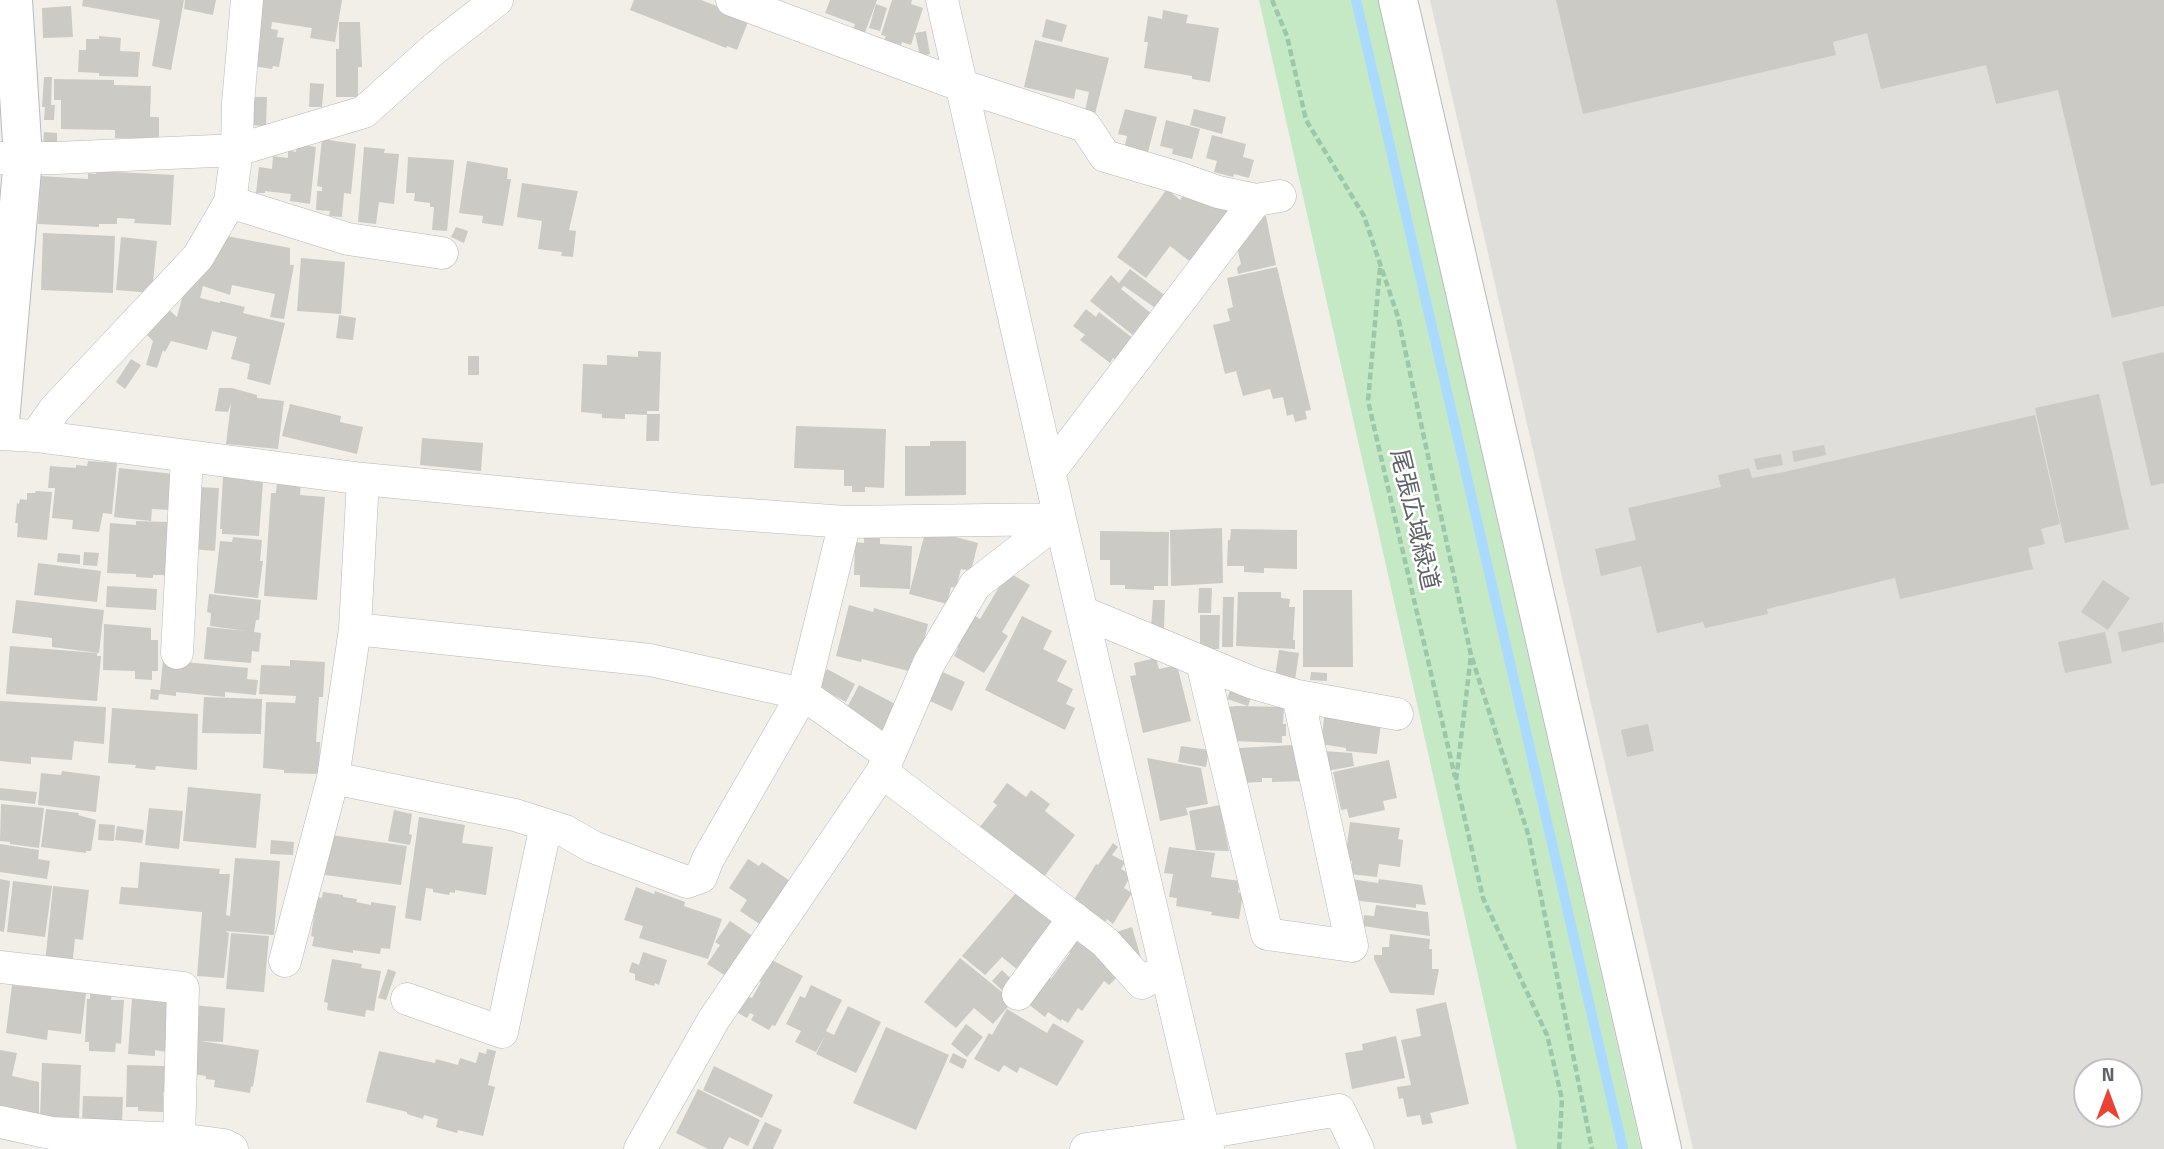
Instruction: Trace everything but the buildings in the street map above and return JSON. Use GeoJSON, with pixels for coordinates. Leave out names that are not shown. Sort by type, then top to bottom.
{"type":"FeatureCollection","features":[{"type":"Feature","properties":{"kind":"street"},"geometry":{"type":"LineString","coordinates":[[0,422],[12,158],[13,0]]}},
{"type":"Feature","properties":{"kind":"street"},"geometry":{"type":"LineString","coordinates":[[36,436],[55,409],[198,257],[230,202],[237,150],[247,0]]}},
{"type":"Feature","properties":{"kind":"street"},"geometry":{"type":"LineString","coordinates":[[12,158],[237,150],[364,111],[434,49],[497,0]]}},
{"type":"Feature","properties":{"kind":"street"},"geometry":{"type":"LineString","coordinates":[[732,0],[960,85],[1086,126],[1105,156],[1218,192],[1268,198],[1050,471]]}},
{"type":"Feature","properties":{"kind":"street"},"geometry":{"type":"LineString","coordinates":[[942,0],[1206,1141]]}},
{"type":"Feature","properties":{"kind":"street"},"geometry":{"type":"LineString","coordinates":[[1398,0],[1662,1149]]}},
{"type":"Feature","properties":{"kind":"street"},"geometry":{"type":"LineString","coordinates":[[230,202],[348,239],[442,253]]}},
{"type":"Feature","properties":{"kind":"street"},"geometry":{"type":"LineString","coordinates":[[0,434],[36,436],[363,479],[695,511],[845,522],[1060,519]]}},
{"type":"Feature","properties":{"kind":"street"},"geometry":{"type":"LineString","coordinates":[[177,653],[187,456]]}},
{"type":"Feature","properties":{"kind":"street"},"geometry":{"type":"LineString","coordinates":[[285,961],[333,778],[355,629],[363,479]]}},
{"type":"Feature","properties":{"kind":"street"},"geometry":{"type":"LineString","coordinates":[[640,1149],[713,1019],[886,764],[929,663],[975,585],[1060,519]]}},
{"type":"Feature","properties":{"kind":"street"},"geometry":{"type":"LineString","coordinates":[[333,778],[514,815],[565,831],[593,847],[688,882],[701,877],[708,859],[803,694],[845,522]]}},
{"type":"Feature","properties":{"kind":"street"},"geometry":{"type":"LineString","coordinates":[[1082,612],[1253,683],[1298,696],[1397,714]]}},
{"type":"Feature","properties":{"kind":"street"},"geometry":{"type":"LineString","coordinates":[[355,629],[650,660],[803,694],[1105,942],[1142,984],[1166,969]]}},
{"type":"Feature","properties":{"kind":"street"},"geometry":{"type":"LineString","coordinates":[[1202,663],[1267,934],[1352,946],[1298,696]]}},
{"type":"Feature","properties":{"kind":"street"},"geometry":{"type":"LineString","coordinates":[[407,999],[502,1032],[546,825]]}},
{"type":"Feature","properties":{"kind":"street"},"geometry":{"type":"LineString","coordinates":[[1018,994],[1074,918]]}},
{"type":"Feature","properties":{"kind":"street"},"geometry":{"type":"LineString","coordinates":[[0,967],[183,988],[179,1139]]}},
{"type":"Feature","properties":{"kind":"street"},"geometry":{"type":"LineString","coordinates":[[1086,1149],[1206,1141],[1339,1110],[1358,1149]]}},
{"type":"Feature","properties":{"kind":"street"},"geometry":{"type":"LineString","coordinates":[[0,1122],[51,1133],[179,1139],[224,1145],[232,1149]]}},
{"type":"Feature","properties":{"kind":"path","name":"尾張広域緑道"},"geometry":{"type":"LineString","coordinates":[[1272,0],[1287,36],[1306,120],[1364,216],[1398,317],[1471,655],[1529,837],[1592,1149]]}},
{"type":"Feature","properties":{"kind":"path","name":"尾張広域緑道"},"geometry":{"type":"LineString","coordinates":[[1380,264],[1368,401],[1483,898],[1547,1035],[1562,1099],[1559,1149]]}},
{"type":"Feature","properties":{"kind":"path","name":"尾張広域緑道"},"geometry":{"type":"LineString","coordinates":[[1455,781],[1471,655]]}},
{"type":"Feature","properties":{"kind":"shaded area"},"geometry":{"type":"Polygon","coordinates":[[[1430,0],[2164,0],[2164,1149],[1693,1149],[1430,0]]]}},
{"type":"Feature","properties":{"kind":"green space"},"geometry":{"type":"Polygon","coordinates":[[[1259,0],[1378,0],[1641,1149],[1517,1149],[1259,0]]]}},
{"type":"Feature","properties":{"kind":"waterway"},"geometry":{"type":"LineString","coordinates":[[1356,0],[1623,1149]]}}]}
